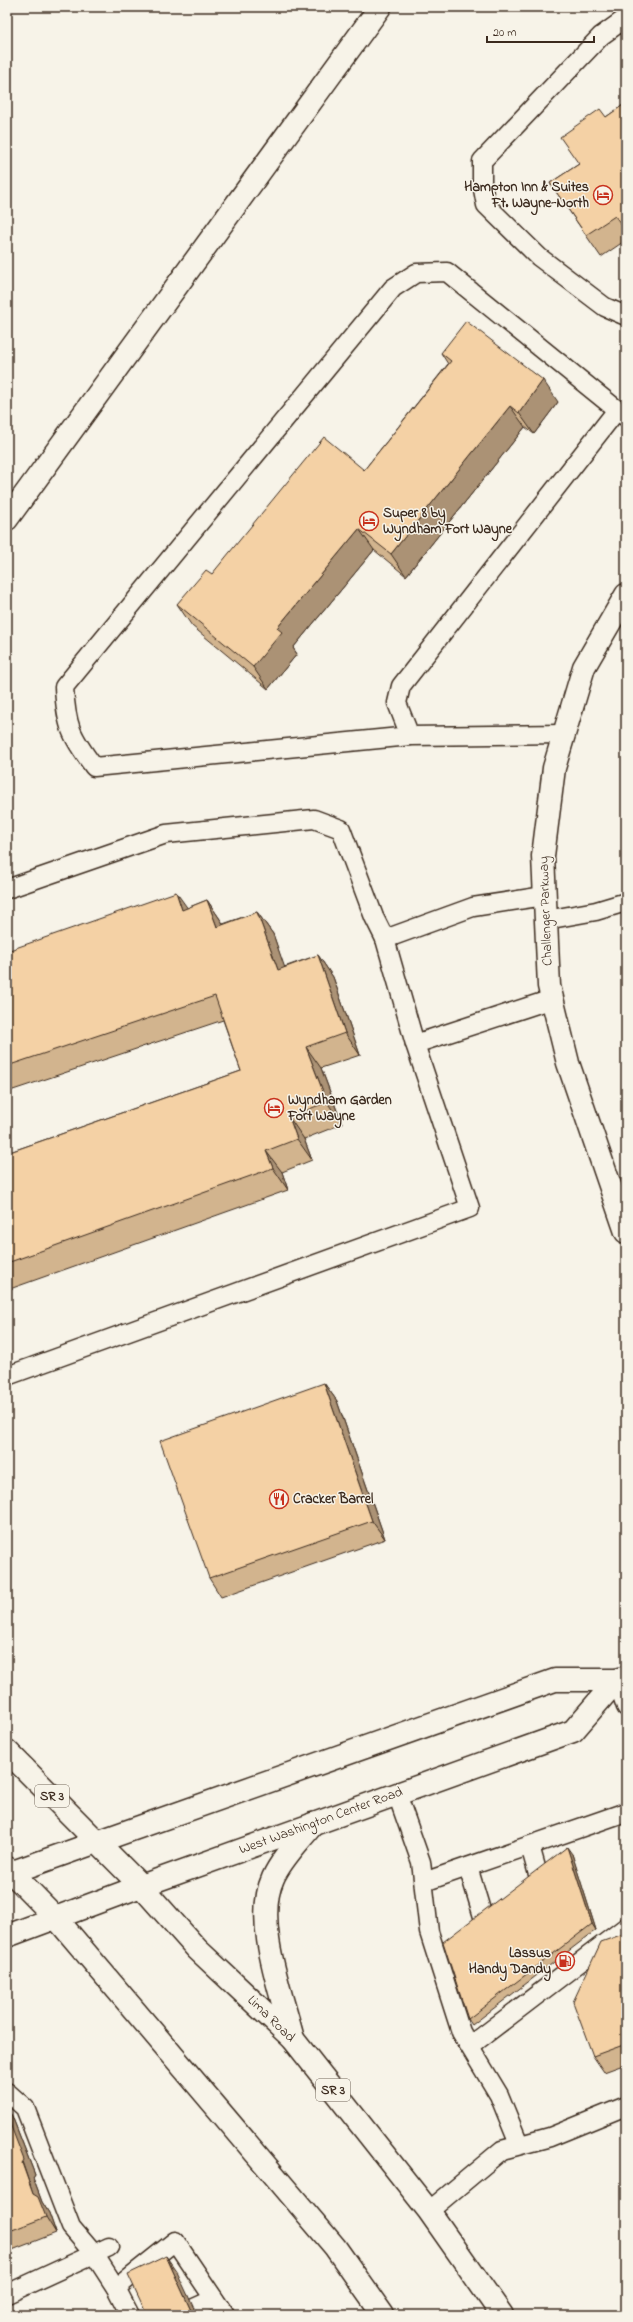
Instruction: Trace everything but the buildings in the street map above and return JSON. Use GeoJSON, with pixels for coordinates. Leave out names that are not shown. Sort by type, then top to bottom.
{"type":"FeatureCollection","features":[{"type":"Feature","properties":{"kind":"main road"},"geometry":{"type":"LineString","coordinates":[[7,519],[238,204],[380,7]]}},
{"type":"Feature","properties":{"kind":"main road","name":"Challenger Parkway"},"geometry":{"type":"LineString","coordinates":[[626,595],[584,667],[554,768],[543,856],[548,986],[568,1063],[620,1195],[626,1232]]}},
{"type":"Feature","properties":{"kind":"main road"},"geometry":{"type":"LineString","coordinates":[[382,2315],[336,2247],[57,1919],[9,1872],[555,1680],[622,1678]]}},
{"type":"Feature","properties":{"kind":"main road","name":"West Washington Center Road"},"geometry":{"type":"LineString","coordinates":[[7,1936],[57,1919],[141,1886],[573,1731],[622,1678]]}},
{"type":"Feature","properties":{"kind":"main road","name":"Lima Road"},"geometry":{"type":"LineString","coordinates":[[7,1751],[141,1886],[197,1949],[293,2039],[429,2211],[502,2315]]}},
{"type":"Feature","properties":{"kind":"main road"},"geometry":{"type":"LineString","coordinates":[[293,2039],[270,1948],[266,1918],[268,1893],[273,1877],[313,1824]]}},
{"type":"Feature","properties":{"kind":"lane"},"geometry":{"type":"LineString","coordinates":[[626,18],[601,36],[482,161],[482,184],[486,205],[539,257],[605,307],[626,316]]}},
{"type":"Feature","properties":{"kind":"lane"},"geometry":{"type":"LineString","coordinates":[[410,736],[397,703],[401,686],[622,413],[447,272],[416,274],[393,288],[64,687],[66,717],[77,744],[94,767],[410,736],[564,734]]}},
{"type":"Feature","properties":{"kind":"lane"},"geometry":{"type":"LineString","coordinates":[[7,889],[166,834],[314,819],[341,828],[374,917],[385,939],[415,1044],[470,1208],[7,1376]]}},
{"type":"Feature","properties":{"kind":"lane"},"geometry":{"type":"LineString","coordinates":[[385,939],[473,907],[544,896]]}},
{"type":"Feature","properties":{"kind":"lane"},"geometry":{"type":"LineString","coordinates":[[546,920],[596,911],[626,902]]}},
{"type":"Feature","properties":{"kind":"lane"},"geometry":{"type":"LineString","coordinates":[[415,1044],[552,999]]}},
{"type":"Feature","properties":{"kind":"lane"},"geometry":{"type":"LineString","coordinates":[[622,1678],[626,1707]]}},
{"type":"Feature","properties":{"kind":"lane"},"geometry":{"type":"LineString","coordinates":[[397,1794],[421,1862],[429,1932],[461,2032],[499,2095],[519,2144]]}},
{"type":"Feature","properties":{"kind":"lane"},"geometry":{"type":"LineString","coordinates":[[424,1882],[626,1812]]}},
{"type":"Feature","properties":{"kind":"lane"},"geometry":{"type":"LineString","coordinates":[[530,1846],[539,1878]]}},
{"type":"Feature","properties":{"kind":"lane"},"geometry":{"type":"LineString","coordinates":[[468,1867],[484,1920]]}},
{"type":"Feature","properties":{"kind":"lane"},"geometry":{"type":"LineString","coordinates":[[470,2046],[510,2006],[561,1967],[626,1927]]}},
{"type":"Feature","properties":{"kind":"lane"},"geometry":{"type":"LineString","coordinates":[[7,2092],[25,2108],[71,2227],[102,2250],[116,2288],[130,2315]]}},
{"type":"Feature","properties":{"kind":"lane"},"geometry":{"type":"LineString","coordinates":[[429,2211],[502,2150],[519,2144],[550,2137],[626,2106]]}},
{"type":"Feature","properties":{"kind":"lane"},"geometry":{"type":"LineString","coordinates":[[116,2288],[175,2241],[225,2315]]}},
{"type":"Feature","properties":{"kind":"lane"},"geometry":{"type":"LineString","coordinates":[[7,2294],[102,2250]]}},
{"type":"Feature","properties":{"kind":"lane"},"geometry":{"type":"LineString","coordinates":[[194,2308],[214,2299]]}},
{"type":"Feature","properties":{"kind":"place","name":"Hampton Inn & Suites Ft. Wayne-North"},"geometry":{"type":"Point","coordinates":[603,195]}},
{"type":"Feature","properties":{"kind":"place","name":"Super 8 by Wyndham Fort Wayne"},"geometry":{"type":"Point","coordinates":[369,521]}},
{"type":"Feature","properties":{"kind":"place","name":"Wyndham Garden Fort Wayne"},"geometry":{"type":"Point","coordinates":[274,1108]}},
{"type":"Feature","properties":{"kind":"place","name":"Cracker Barrel"},"geometry":{"type":"Point","coordinates":[279,1499]}},
{"type":"Feature","properties":{"kind":"place","name":"Lassus Handy Dandy"},"geometry":{"type":"Point","coordinates":[565,1961]}}]}
